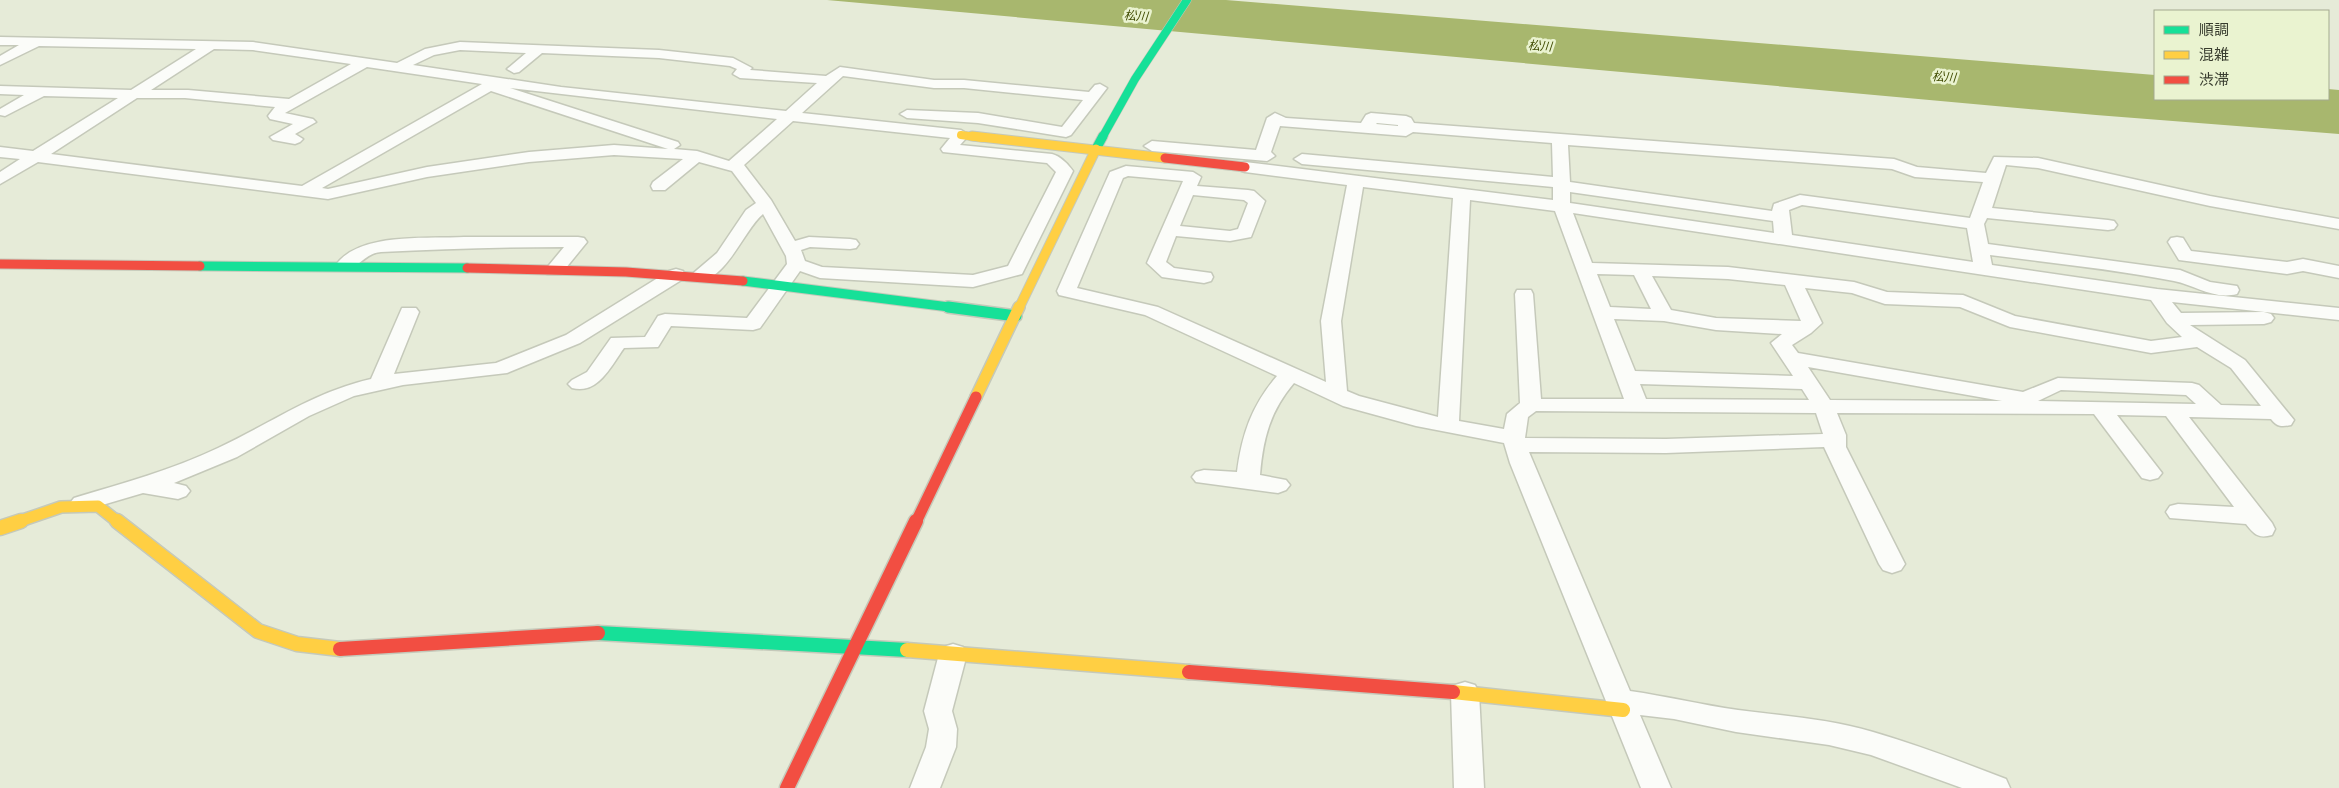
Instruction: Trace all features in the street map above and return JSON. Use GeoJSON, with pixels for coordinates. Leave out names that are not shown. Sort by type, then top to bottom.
{"type":"FeatureCollection","features":[{"type":"Feature","properties":{"kind":"street"},"geometry":{"type":"LineString","coordinates":[[787,788],[1096,150],[1139,74],[1187,0]]}},
{"type":"Feature","properties":{"kind":"street"},"geometry":{"type":"LineString","coordinates":[[0,41],[275,48],[497,82],[608,87],[694,94],[711,93],[766,99]]}},
{"type":"Feature","properties":{"kind":"street"},"geometry":{"type":"LineString","coordinates":[[0,61],[37,42]]}},
{"type":"Feature","properties":{"kind":"street"},"geometry":{"type":"LineString","coordinates":[[0,179],[211,45]]}},
{"type":"Feature","properties":{"kind":"street"},"geometry":{"type":"LineString","coordinates":[[399,67],[430,52],[460,46],[659,54],[734,62],[745,68],[740,74],[829,80]]}},
{"type":"Feature","properties":{"kind":"street"},"geometry":{"type":"LineString","coordinates":[[514,69],[538,50]]}},
{"type":"Feature","properties":{"kind":"street"},"geometry":{"type":"LineString","coordinates":[[295,139],[278,137],[308,122],[276,116],[277,112],[366,62]]}},
{"type":"Feature","properties":{"kind":"street"},"geometry":{"type":"LineString","coordinates":[[432,72],[450,66],[514,69],[533,72]]}},
{"type":"Feature","properties":{"kind":"street"},"geometry":{"type":"LineString","coordinates":[[803,103],[840,71],[934,84],[964,84],[1096,93],[1066,132],[978,118],[919,116],[894,113]]}},
{"type":"Feature","properties":{"kind":"street"},"geometry":{"type":"LineString","coordinates":[[2,113],[74,78]]}},
{"type":"Feature","properties":{"kind":"street"},"geometry":{"type":"LineString","coordinates":[[497,82],[496,88],[565,112],[688,150],[694,155]]}},
{"type":"Feature","properties":{"kind":"street"},"geometry":{"type":"LineString","coordinates":[[305,191],[497,82]]}},
{"type":"Feature","properties":{"kind":"street"},"geometry":{"type":"LineString","coordinates":[[608,87],[787,108],[961,135],[1096,150],[1193,176],[1248,195],[1257,201],[1245,232],[1230,236],[1170,230]]}},
{"type":"Feature","properties":{"kind":"street"},"geometry":{"type":"LineString","coordinates":[[0,90],[188,94],[248,102],[291,104]]}},
{"type":"Feature","properties":{"kind":"street"},"geometry":{"type":"LineString","coordinates":[[734,165],[738,164],[787,108],[803,103],[826,104]]}},
{"type":"Feature","properties":{"kind":"street"},"geometry":{"type":"LineString","coordinates":[[1262,156],[1275,118],[1283,122],[1406,131],[1406,127],[1894,164],[1915,172],[1991,178]]}},
{"type":"Feature","properties":{"kind":"street"},"geometry":{"type":"LineString","coordinates":[[796,264],[820,272],[973,281],[1015,270],[1065,171],[1052,160],[949,149],[961,135]]}},
{"type":"Feature","properties":{"kind":"street"},"geometry":{"type":"LineString","coordinates":[[1560,140],[1562,207],[1638,407]]}},
{"type":"Feature","properties":{"kind":"street"},"geometry":{"type":"LineString","coordinates":[[1152,146],[1561,185],[1781,217]]}},
{"type":"Feature","properties":{"kind":"street"},"geometry":{"type":"LineString","coordinates":[[0,152],[335,194],[427,172],[556,155],[630,150],[694,155],[734,165],[748,178],[790,248],[796,264]]}},
{"type":"Feature","properties":{"kind":"street"},"geometry":{"type":"LineString","coordinates":[[659,186],[694,155]]}},
{"type":"Feature","properties":{"kind":"street"},"geometry":{"type":"LineString","coordinates":[[1984,270],[1980,248],[1979,218],[1991,178],[2000,160],[2038,163],[2210,201],[2339,224]]}},
{"type":"Feature","properties":{"kind":"street"},"geometry":{"type":"LineString","coordinates":[[1836,440],[1666,446],[1515,442],[1416,419],[1351,401],[1151,311],[1066,291],[1116,175],[1126,171],[1193,176],[1245,167],[1562,207],[2157,295],[2338,314]]}},
{"type":"Feature","properties":{"kind":"street"},"geometry":{"type":"LineString","coordinates":[[1193,176],[1156,262],[1169,274],[1204,277]]}},
{"type":"Feature","properties":{"kind":"street"},"geometry":{"type":"LineString","coordinates":[[1337,394],[1331,321],[1356,180]]}},
{"type":"Feature","properties":{"kind":"street"},"geometry":{"type":"LineString","coordinates":[[1448,426],[1462,193]]}},
{"type":"Feature","properties":{"kind":"street"},"geometry":{"type":"LineString","coordinates":[[1784,241],[1780,208],[1800,200],[1979,218],[2108,225]]}},
{"type":"Feature","properties":{"kind":"street"},"geometry":{"type":"LineString","coordinates":[[698,276],[723,257],[748,218],[765,204]]}},
{"type":"Feature","properties":{"kind":"street"},"geometry":{"type":"LineString","coordinates":[[344,266],[362,251],[374,247],[474,242],[578,242],[554,270]]}},
{"type":"Feature","properties":{"kind":"street"},"geometry":{"type":"LineString","coordinates":[[790,248],[808,242],[850,244]]}},
{"type":"Feature","properties":{"kind":"street"},"geometry":{"type":"LineString","coordinates":[[2178,242],[2185,256],[2287,268],[2303,265],[2339,272]]}},
{"type":"Feature","properties":{"kind":"street"},"geometry":{"type":"LineString","coordinates":[[1980,248],[2180,276],[2206,287],[2317,302]]}},
{"type":"Feature","properties":{"kind":"street"},"geometry":{"type":"LineString","coordinates":[[0,264],[344,266],[554,270],[698,276],[1016,316]]}},
{"type":"Feature","properties":{"kind":"street"},"geometry":{"type":"LineString","coordinates":[[579,384],[594,376],[618,342],[651,343],[665,320],[753,324],[796,264]]}},
{"type":"Feature","properties":{"kind":"street"},"geometry":{"type":"LineString","coordinates":[[1585,268],[1728,273],[1854,288],[1885,298],[1963,301],[2010,321],[2151,347],[2202,340]]}},
{"type":"Feature","properties":{"kind":"street"},"geometry":{"type":"LineString","coordinates":[[1640,270],[1664,315]]}},
{"type":"Feature","properties":{"kind":"street"},"geometry":{"type":"LineString","coordinates":[[0,528],[42,512],[82,503],[143,485],[228,452],[294,414],[324,400],[380,383],[512,366],[573,339],[676,275]]}},
{"type":"Feature","properties":{"kind":"street"},"geometry":{"type":"LineString","coordinates":[[1792,280],[1812,323],[1781,343],[1824,407],[1836,440],[1834,447],[1892,564]]}},
{"type":"Feature","properties":{"kind":"street"},"geometry":{"type":"LineString","coordinates":[[1524,294],[1531,406]]}},
{"type":"Feature","properties":{"kind":"street"},"geometry":{"type":"LineString","coordinates":[[1656,788],[1521,463],[1515,442],[1518,414],[1531,406],[2100,408],[2215,411],[2282,418],[2238,364],[2182,328],[2157,295]]}},
{"type":"Feature","properties":{"kind":"street"},"geometry":{"type":"LineString","coordinates":[[380,383],[409,312]]}},
{"type":"Feature","properties":{"kind":"street"},"geometry":{"type":"LineString","coordinates":[[1602,313],[1664,315],[1716,324],[1804,329]]}},
{"type":"Feature","properties":{"kind":"street"},"geometry":{"type":"LineString","coordinates":[[2174,319],[2325,318],[2338,314]]}},
{"type":"Feature","properties":{"kind":"street"},"geometry":{"type":"LineString","coordinates":[[1790,358],[2024,399],[2050,408]]}},
{"type":"Feature","properties":{"kind":"street"},"geometry":{"type":"LineString","coordinates":[[1248,480],[1252,439],[1257,420],[1265,402],[1290,374]]}},
{"type":"Feature","properties":{"kind":"street"},"geometry":{"type":"LineString","coordinates":[[1626,377],[1807,383]]}},
{"type":"Feature","properties":{"kind":"street"},"geometry":{"type":"LineString","coordinates":[[2024,399],[2058,384],[2192,388],[2215,411]]}},
{"type":"Feature","properties":{"kind":"street"},"geometry":{"type":"LineString","coordinates":[[2100,408],[2150,473]]}},
{"type":"Feature","properties":{"kind":"street"},"geometry":{"type":"LineString","coordinates":[[2172,410],[2258,522],[2178,512]]}},
{"type":"Feature","properties":{"kind":"street"},"geometry":{"type":"LineString","coordinates":[[1204,477],[1248,480],[1278,485]]}},
{"type":"Feature","properties":{"kind":"street"},"geometry":{"type":"LineString","coordinates":[[143,485],[178,491]]}},
{"type":"Feature","properties":{"kind":"street"},"geometry":{"type":"LineString","coordinates":[[82,503],[98,506],[258,631],[276,639],[304,646],[337,648],[601,633],[855,646],[1621,706],[1674,708],[1736,721],[1830,733],[1872,743],[1926,761],[1995,788]]}},
{"type":"Feature","properties":{"kind":"street"},"geometry":{"type":"LineString","coordinates":[[926,788],[940,747],[943,729],[938,711],[953,654]]}},
{"type":"Feature","properties":{"kind":"street"},"geometry":{"type":"LineString","coordinates":[[1465,694],[1469,788]]}},
{"type":"Feature","properties":{"kind":"water","name":"松川"},"geometry":{"type":"Polygon","coordinates":[[[827,0],[1226,0],[2154,75],[2154,100],[2329,100],[2329,89],[2339,90],[2339,134],[2096,115],[827,0]]]}},
{"type":"Feature","properties":{"kind":"traffic: fast"},"geometry":{"type":"LineString","coordinates":[[1096,149],[1135,79],[1187,0]]}},
{"type":"Feature","properties":{"kind":"traffic: fast"},"geometry":{"type":"LineString","coordinates":[[200,266],[467,268]]}},
{"type":"Feature","properties":{"kind":"traffic: fast"},"geometry":{"type":"LineString","coordinates":[[743,281],[1016,316]]}},
{"type":"Feature","properties":{"kind":"traffic: fast"},"geometry":{"type":"LineString","coordinates":[[598,633],[907,650]]}},
{"type":"Feature","properties":{"kind":"traffic: slow"},"geometry":{"type":"LineString","coordinates":[[961,135],[1165,158]]}},
{"type":"Feature","properties":{"kind":"traffic: slow"},"geometry":{"type":"LineString","coordinates":[[976,397],[1096,149]]}},
{"type":"Feature","properties":{"kind":"traffic: slow"},"geometry":{"type":"LineString","coordinates":[[0,528],[61,507],[98,506],[258,631],[297,644],[340,649]]}},
{"type":"Feature","properties":{"kind":"traffic: slow"},"geometry":{"type":"LineString","coordinates":[[907,650],[1189,672]]}},
{"type":"Feature","properties":{"kind":"traffic: slow"},"geometry":{"type":"LineString","coordinates":[[1453,692],[1623,710]]}},
{"type":"Feature","properties":{"kind":"traffic: jam"},"geometry":{"type":"LineString","coordinates":[[1165,158],[1245,167]]}},
{"type":"Feature","properties":{"kind":"traffic: jam"},"geometry":{"type":"LineString","coordinates":[[0,264],[200,266]]}},
{"type":"Feature","properties":{"kind":"traffic: jam"},"geometry":{"type":"LineString","coordinates":[[467,268],[626,272],[743,281]]}},
{"type":"Feature","properties":{"kind":"traffic: jam"},"geometry":{"type":"LineString","coordinates":[[787,788],[976,397]]}},
{"type":"Feature","properties":{"kind":"traffic: jam"},"geometry":{"type":"LineString","coordinates":[[340,649],[598,633]]}},
{"type":"Feature","properties":{"kind":"traffic: jam"},"geometry":{"type":"LineString","coordinates":[[1189,672],[1453,692]]}}]}
